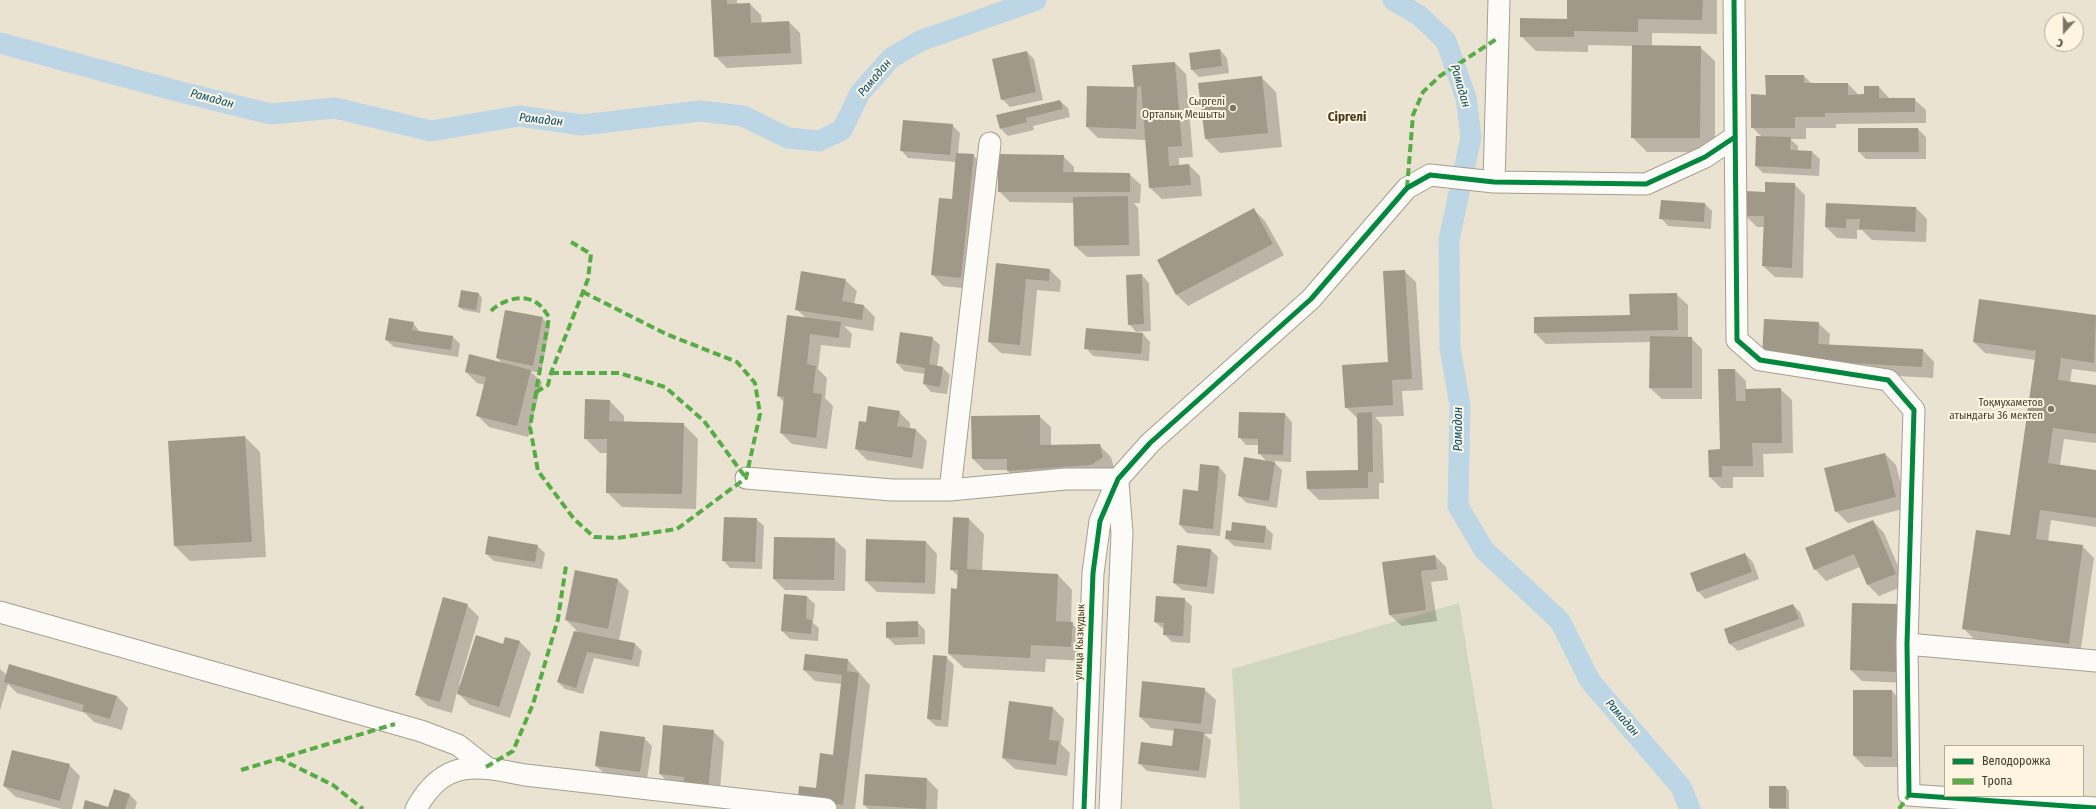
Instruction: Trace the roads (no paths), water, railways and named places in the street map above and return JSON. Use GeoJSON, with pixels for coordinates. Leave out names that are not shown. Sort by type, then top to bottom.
{"type":"FeatureCollection","features":[{"type":"Feature","properties":{"kind":"street"},"geometry":{"type":"LineString","coordinates":[[1499,0],[1494,182],[1646,184],[1705,158],[1735,136]]}},
{"type":"Feature","properties":{"kind":"street"},"geometry":{"type":"LineString","coordinates":[[1734,0],[1737,340],[1760,360],[1888,380],[1914,410],[1907,644],[1908,795],[2096,808]]}},
{"type":"Feature","properties":{"kind":"street"},"geometry":{"type":"LineString","coordinates":[[950,490],[990,143]]}},
{"type":"Feature","properties":{"kind":"street","name":"улица Кызкудык"},"geometry":{"type":"LineString","coordinates":[[1084,809],[1093,573],[1100,521],[1118,479],[1150,443],[1311,299],[1407,188],[1430,175],[1494,182]]}},
{"type":"Feature","properties":{"kind":"street"},"geometry":{"type":"LineString","coordinates":[[746,478],[892,490],[950,490],[1065,478],[1118,479],[1122,533],[1110,809]]}},
{"type":"Feature","properties":{"kind":"street"},"geometry":{"type":"LineString","coordinates":[[0,612],[421,731],[458,745],[486,767]]}},
{"type":"Feature","properties":{"kind":"street"},"geometry":{"type":"LineString","coordinates":[[1907,644],[2096,661]]}},
{"type":"Feature","properties":{"kind":"street"},"geometry":{"type":"LineString","coordinates":[[416,809],[425,792],[454,770],[486,767],[525,775],[758,805],[826,809]]}},
{"type":"Feature","properties":{"kind":"waterway","name":"Рамадан"},"geometry":{"type":"LineString","coordinates":[[0,43],[177,91],[271,114],[335,108],[431,131],[519,116],[582,125],[700,111],[743,116],[788,138],[819,141],[842,130],[860,93],[891,58],[920,41],[1036,0]]}},
{"type":"Feature","properties":{"kind":"waterway","name":"Рамадан"},"geometry":{"type":"LineString","coordinates":[[1393,0],[1420,16],[1446,41],[1466,98],[1471,137],[1449,240],[1450,348],[1460,405],[1458,506],[1484,550],[1560,621],[1590,681],[1681,787],[1690,809]]}},
{"type":"Feature","properties":{"kind":"place","name":"Сыргелі Орталық Мешыты"},"geometry":{"type":"Point","coordinates":[1233,108]}},
{"type":"Feature","properties":{"kind":"place","name":"Тоқмухаметов атындағы 36 мектеп"},"geometry":{"type":"Point","coordinates":[2051,409]}},
{"type":"Feature","properties":{"kind":"district","name":"Сіргелі"},"geometry":{"type":"Point","coordinates":[1347,117]}}]}
